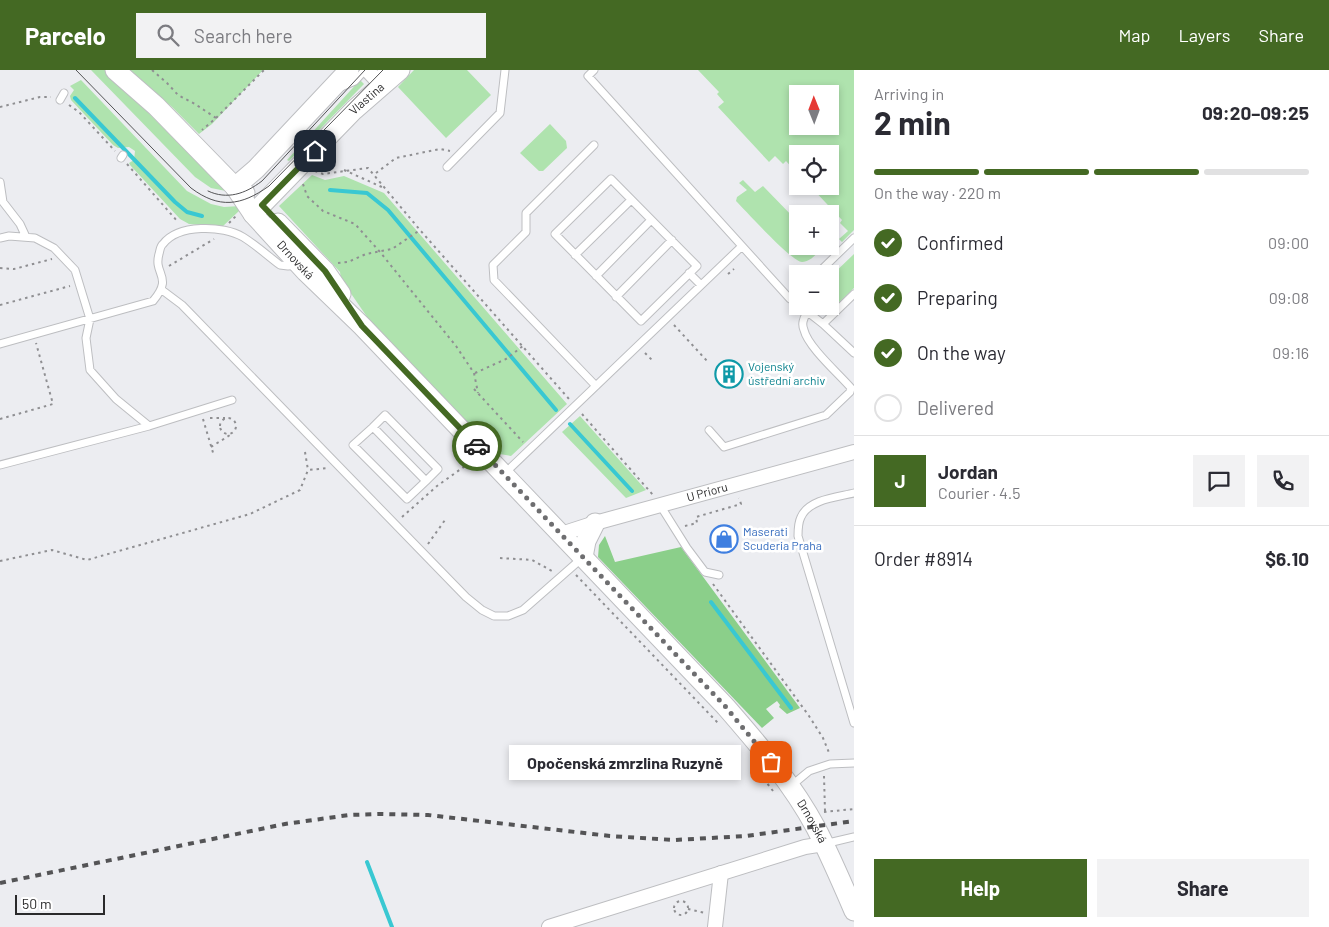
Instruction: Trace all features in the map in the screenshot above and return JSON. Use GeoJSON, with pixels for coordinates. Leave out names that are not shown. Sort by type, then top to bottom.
{"type":"FeatureCollection","features":[{"type":"Feature","properties":{"kind":"main road","name":"Drnovská"},"geometry":{"type":"LineString","coordinates":[[116,70],[156,106],[235,187],[251,211],[300,265],[362,326],[560,534],[576,563],[725,706],[791,787],[816,827],[854,911]]}},
{"type":"Feature","properties":{"kind":"main road"},"geometry":{"type":"LineString","coordinates":[[235,187],[256,168],[349,70]]}},
{"type":"Feature","properties":{"kind":"main road","name":"Vlastina"},"geometry":{"type":"LineString","coordinates":[[251,211],[354,110],[373,77],[400,70]]}},
{"type":"Feature","properties":{"kind":"main road","name":"Drnovská"},"geometry":{"type":"LineString","coordinates":[[251,211],[325,271],[362,326]]}},
{"type":"Feature","properties":{"kind":"main road"},"geometry":{"type":"LineString","coordinates":[[576,563],[594,523]]}},
{"type":"Feature","properties":{"kind":"street","name":"U Prioru"},"geometry":{"type":"LineString","coordinates":[[560,534],[854,452]]}},
{"type":"Feature","properties":{"kind":"street"},"geometry":{"type":"LineString","coordinates":[[549,927],[574,923],[721,873],[805,847],[824,844]]}},
{"type":"Feature","properties":{"kind":"street"},"geometry":{"type":"LineString","coordinates":[[715,927],[721,873]]}},
{"type":"Feature","properties":{"kind":"lane"},"geometry":{"type":"LineString","coordinates":[[446,167],[500,113],[505,70]]}},
{"type":"Feature","properties":{"kind":"lane"},"geometry":{"type":"LineString","coordinates":[[582,70],[789,298]]}},
{"type":"Feature","properties":{"kind":"lane"},"geometry":{"type":"LineString","coordinates":[[588,76],[594,70]]}},
{"type":"Feature","properties":{"kind":"lane"},"geometry":{"type":"LineString","coordinates":[[326,95],[355,81],[373,77]]}},
{"type":"Feature","properties":{"kind":"lane"},"geometry":{"type":"LineString","coordinates":[[251,211],[278,178],[361,93]]}},
{"type":"Feature","properties":{"kind":"lane"},"geometry":{"type":"LineString","coordinates":[[594,146],[526,213],[526,232],[493,265],[494,280],[596,386]]}},
{"type":"Feature","properties":{"kind":"lane"},"geometry":{"type":"LineString","coordinates":[[611,179],[631,200],[697,266],[640,321],[555,234],[611,179]]}},
{"type":"Feature","properties":{"kind":"lane"},"geometry":{"type":"LineString","coordinates":[[0,182],[3,202],[20,224],[26,237]]}},
{"type":"Feature","properties":{"kind":"lane"},"geometry":{"type":"LineString","coordinates":[[575,255],[631,200]]}},
{"type":"Feature","properties":{"kind":"lane"},"geometry":{"type":"LineString","coordinates":[[596,276],[651,220]]}},
{"type":"Feature","properties":{"kind":"lane"},"geometry":{"type":"LineString","coordinates":[[0,344],[153,301],[162,290],[163,280],[158,258],[162,244],[172,235],[184,230],[223,230],[242,236],[280,264],[288,266],[300,265]]}},
{"type":"Feature","properties":{"kind":"lane"},"geometry":{"type":"LineString","coordinates":[[0,238],[9,236],[35,238],[54,248],[75,270],[90,319],[86,338],[90,370],[116,398],[150,426]]}},
{"type":"Feature","properties":{"kind":"lane"},"geometry":{"type":"LineString","coordinates":[[826,265],[854,238]]}},
{"type":"Feature","properties":{"kind":"lane"},"geometry":{"type":"LineString","coordinates":[[616,297],[672,240]]}},
{"type":"Feature","properties":{"kind":"lane"},"geometry":{"type":"LineString","coordinates":[[503,474],[742,246]]}},
{"type":"Feature","properties":{"kind":"lane"},"geometry":{"type":"LineString","coordinates":[[690,273],[701,285]]}},
{"type":"Feature","properties":{"kind":"lane"},"geometry":{"type":"LineString","coordinates":[[162,290],[182,305],[394,524],[466,597],[482,610],[494,616],[508,616],[523,610],[576,563]]}},
{"type":"Feature","properties":{"kind":"lane"},"geometry":{"type":"LineString","coordinates":[[823,324],[854,294]]}},
{"type":"Feature","properties":{"kind":"lane"},"geometry":{"type":"LineString","coordinates":[[709,430],[724,446],[826,415],[850,392],[851,388],[814,347],[804,331],[803,320],[806,315]]}},
{"type":"Feature","properties":{"kind":"lane"},"geometry":{"type":"LineString","coordinates":[[811,315],[854,353]]}},
{"type":"Feature","properties":{"kind":"lane"},"geometry":{"type":"LineString","coordinates":[[0,465],[150,426],[232,400]]}},
{"type":"Feature","properties":{"kind":"lane"},"geometry":{"type":"LineString","coordinates":[[385,415],[438,469],[407,499],[353,445],[373,427],[385,415]]}},
{"type":"Feature","properties":{"kind":"lane"},"geometry":{"type":"LineString","coordinates":[[373,427],[426,481]]}},
{"type":"Feature","properties":{"kind":"lane"},"geometry":{"type":"LineString","coordinates":[[854,493],[816,503],[808,508],[801,516],[798,536],[854,723]]}},
{"type":"Feature","properties":{"kind":"lane"},"geometry":{"type":"LineString","coordinates":[[660,505],[687,548],[705,572],[719,575]]}},
{"type":"Feature","properties":{"kind":"lane"},"geometry":{"type":"LineString","coordinates":[[791,787],[809,771],[830,764],[854,763]]}},
{"type":"Feature","properties":{"kind":"lane"},"geometry":{"type":"LineString","coordinates":[[824,844],[854,837]]}},
{"type":"Feature","properties":{"kind":"path"},"geometry":{"type":"LineString","coordinates":[[152,70],[178,95],[216,118]]}},
{"type":"Feature","properties":{"kind":"path"},"geometry":{"type":"LineString","coordinates":[[202,130],[264,70]]}},
{"type":"Feature","properties":{"kind":"path"},"geometry":{"type":"LineString","coordinates":[[0,107],[40,96],[62,96],[122,156],[184,230]]}},
{"type":"Feature","properties":{"kind":"path"},"geometry":{"type":"LineString","coordinates":[[376,174],[396,158],[440,149],[459,154]]}},
{"type":"Feature","properties":{"kind":"path"},"geometry":{"type":"LineString","coordinates":[[323,174],[368,168],[420,230],[648,488],[660,505]]}},
{"type":"Feature","properties":{"kind":"path"},"geometry":{"type":"LineString","coordinates":[[344,170],[386,188]]}},
{"type":"Feature","properties":{"kind":"path"},"geometry":{"type":"LineString","coordinates":[[301,179],[307,196],[323,211],[355,224],[380,252],[456,346],[474,373],[478,393]]}},
{"type":"Feature","properties":{"kind":"path"},"geometry":{"type":"LineString","coordinates":[[160,271],[218,237],[225,226],[251,211]]}},
{"type":"Feature","properties":{"kind":"path"},"geometry":{"type":"LineString","coordinates":[[330,266],[339,262],[348,262],[366,254],[392,249],[420,230]]}},
{"type":"Feature","properties":{"kind":"path"},"geometry":{"type":"LineString","coordinates":[[0,268],[14,269],[62,257]]}},
{"type":"Feature","properties":{"kind":"path"},"geometry":{"type":"LineString","coordinates":[[0,305],[79,284]]}},
{"type":"Feature","properties":{"kind":"path"},"geometry":{"type":"LineString","coordinates":[[674,325],[708,362]]}},
{"type":"Feature","properties":{"kind":"path"},"geometry":{"type":"LineString","coordinates":[[0,419],[53,404],[33,334]]}},
{"type":"Feature","properties":{"kind":"path"},"geometry":{"type":"LineString","coordinates":[[474,373],[506,359],[523,346]]}},
{"type":"Feature","properties":{"kind":"path"},"geometry":{"type":"LineString","coordinates":[[645,353],[653,361]]}},
{"type":"Feature","properties":{"kind":"path"},"geometry":{"type":"LineString","coordinates":[[474,389],[529,450]]}},
{"type":"Feature","properties":{"kind":"path"},"geometry":{"type":"LineString","coordinates":[[211,448],[236,430],[236,424],[233,420],[228,418],[202,418],[211,448],[214,456]]}},
{"type":"Feature","properties":{"kind":"path"},"geometry":{"type":"LineString","coordinates":[[228,418],[221,422],[220,430],[226,435],[232,434]]}},
{"type":"Feature","properties":{"kind":"path"},"geometry":{"type":"LineString","coordinates":[[0,562],[52,550],[87,560],[250,514],[300,490],[308,470],[306,452]]}},
{"type":"Feature","properties":{"kind":"path"},"geometry":{"type":"LineString","coordinates":[[308,470],[333,468],[336,464]]}},
{"type":"Feature","properties":{"kind":"path"},"geometry":{"type":"LineString","coordinates":[[394,524],[437,486],[465,466],[477,466]]}},
{"type":"Feature","properties":{"kind":"path"},"geometry":{"type":"LineString","coordinates":[[676,528],[697,523],[696,517],[741,504],[740,498]]}},
{"type":"Feature","properties":{"kind":"path"},"geometry":{"type":"LineString","coordinates":[[422,552],[446,520]]}},
{"type":"Feature","properties":{"kind":"path"},"geometry":{"type":"LineString","coordinates":[[500,558],[532,560],[560,577]]}},
{"type":"Feature","properties":{"kind":"path"},"geometry":{"type":"LineString","coordinates":[[576,563],[721,726]]}},
{"type":"Feature","properties":{"kind":"path"},"geometry":{"type":"LineString","coordinates":[[705,572],[824,738],[830,752],[830,764],[824,776],[825,812]]}},
{"type":"Feature","properties":{"kind":"path"},"geometry":{"type":"LineString","coordinates":[[749,760],[777,794],[791,787]]}},
{"type":"Feature","properties":{"kind":"path"},"geometry":{"type":"LineString","coordinates":[[820,813],[854,809]]}},
{"type":"Feature","properties":{"kind":"path"},"geometry":{"type":"LineString","coordinates":[[682,901],[688,907],[686,914],[681,916],[676,914],[673,907],[675,903],[682,901]]}},
{"type":"Feature","properties":{"kind":"green space"},"geometry":{"type":"Polygon","coordinates":[[[91,70],[106,70],[226,191],[211,188],[195,177],[91,70]]]}},
{"type":"Feature","properties":{"kind":"green space"},"geometry":{"type":"Polygon","coordinates":[[[128,70],[263,70],[212,124],[199,134],[172,107],[128,70]]]}},
{"type":"Feature","properties":{"kind":"green space"},"geometry":{"type":"Polygon","coordinates":[[[414,70],[467,70],[491,95],[446,138],[398,87],[414,70]]]}},
{"type":"Feature","properties":{"kind":"green space"},"geometry":{"type":"Polygon","coordinates":[[[698,70],[854,70],[854,230],[842,242],[839,239],[848,231],[840,223],[842,220],[839,217],[839,205],[828,205],[818,195],[839,195],[839,145],[789,145],[789,164],[786,161],[783,164],[775,156],[769,162],[718,107],[724,102],[717,94],[719,92],[698,70]]]}},
{"type":"Feature","properties":{"kind":"green space"},"geometry":{"type":"Polygon","coordinates":[[[81,80],[187,191],[211,204],[224,207],[240,206],[242,213],[239,211],[222,227],[189,224],[180,219],[130,165],[129,163],[134,160],[135,151],[129,147],[118,148],[113,145],[71,100],[70,96],[74,90],[70,86],[81,80]]]}},
{"type":"Feature","properties":{"kind":"green space"},"geometry":{"type":"Polygon","coordinates":[[[360,80],[364,84],[289,161],[287,160],[360,80]]]}},
{"type":"Feature","properties":{"kind":"green space"},"geometry":{"type":"Polygon","coordinates":[[[550,124],[566,141],[567,148],[543,171],[539,171],[520,153],[550,124]]]}},
{"type":"Feature","properties":{"kind":"green space"},"geometry":{"type":"Polygon","coordinates":[[[312,175],[325,180],[344,176],[384,193],[567,404],[511,456],[494,453],[374,327],[341,279],[340,272],[279,206],[312,175]]]}},
{"type":"Feature","properties":{"kind":"green space"},"geometry":{"type":"Polygon","coordinates":[[[743,180],[755,192],[763,186],[789,213],[789,254],[736,201],[737,197],[747,190],[739,183],[743,180]]]}},
{"type":"Feature","properties":{"kind":"green space"},"geometry":{"type":"Polygon","coordinates":[[[854,254],[854,288],[839,302],[839,268],[854,254]]]}},
{"type":"Feature","properties":{"kind":"green space"},"geometry":{"type":"Polygon","coordinates":[[[790,255],[815,255],[805,262],[797,260],[790,255]]]}},
{"type":"Feature","properties":{"kind":"green space"},"geometry":{"type":"Polygon","coordinates":[[[580,416],[646,490],[626,498],[562,432],[580,416]]]}},
{"type":"Feature","properties":{"kind":"green space"},"geometry":{"type":"Polygon","coordinates":[[[605,536],[615,562],[681,547],[800,708],[787,714],[779,707],[780,705],[777,701],[766,709],[774,718],[762,728],[598,557],[599,545],[605,536]]]}},
{"type":"Feature","properties":{"kind":"waterway"},"geometry":{"type":"LineString","coordinates":[[75,98],[175,202],[187,212],[202,216]]}},
{"type":"Feature","properties":{"kind":"waterway"},"geometry":{"type":"LineString","coordinates":[[330,190],[367,193],[388,210],[556,410]]}},
{"type":"Feature","properties":{"kind":"waterway"},"geometry":{"type":"LineString","coordinates":[[570,424],[632,491]]}},
{"type":"Feature","properties":{"kind":"waterway"},"geometry":{"type":"LineString","coordinates":[[711,602],[791,708]]}},
{"type":"Feature","properties":{"kind":"waterway"},"geometry":{"type":"LineString","coordinates":[[367,862],[392,927]]}},
{"type":"Feature","properties":{"kind":"tram line"},"geometry":{"type":"LineString","coordinates":[[76,70],[191,188],[201,195],[221,202],[239,201],[249,198],[269,186],[383,70]]}},
{"type":"Feature","properties":{"kind":"tram line"},"geometry":{"type":"LineString","coordinates":[[208,191],[222,195],[236,194],[262,181],[365,70]]}},
{"type":"Feature","properties":{"kind":"railway"},"geometry":{"type":"LineString","coordinates":[[0,883],[285,824],[349,815],[428,815],[610,836],[674,840],[746,836],[854,821]]}},
{"type":"Feature","properties":{"kind":"way so far"},"geometry":{"type":"LineString","coordinates":[[477,446],[725,706],[771,762]]}},
{"type":"Feature","properties":{"kind":"place","name":"Vojenský ústřední archiv"},"geometry":{"type":"Point","coordinates":[729,374]}},
{"type":"Feature","properties":{"kind":"place","name":"Maserati Scuderia Praha"},"geometry":{"type":"Point","coordinates":[724,539]}},
{"type":"Feature","properties":{"kind":"place","name":"Opočenská zmrzlina Ruzyně"},"geometry":{"type":"Point","coordinates":[771,762]}},
{"type":"Feature","properties":{"kind":"route"},"geometry":{"type":"LineString","coordinates":[[315,151],[262,205],[325,271],[362,326],[477,446]]}}]}
